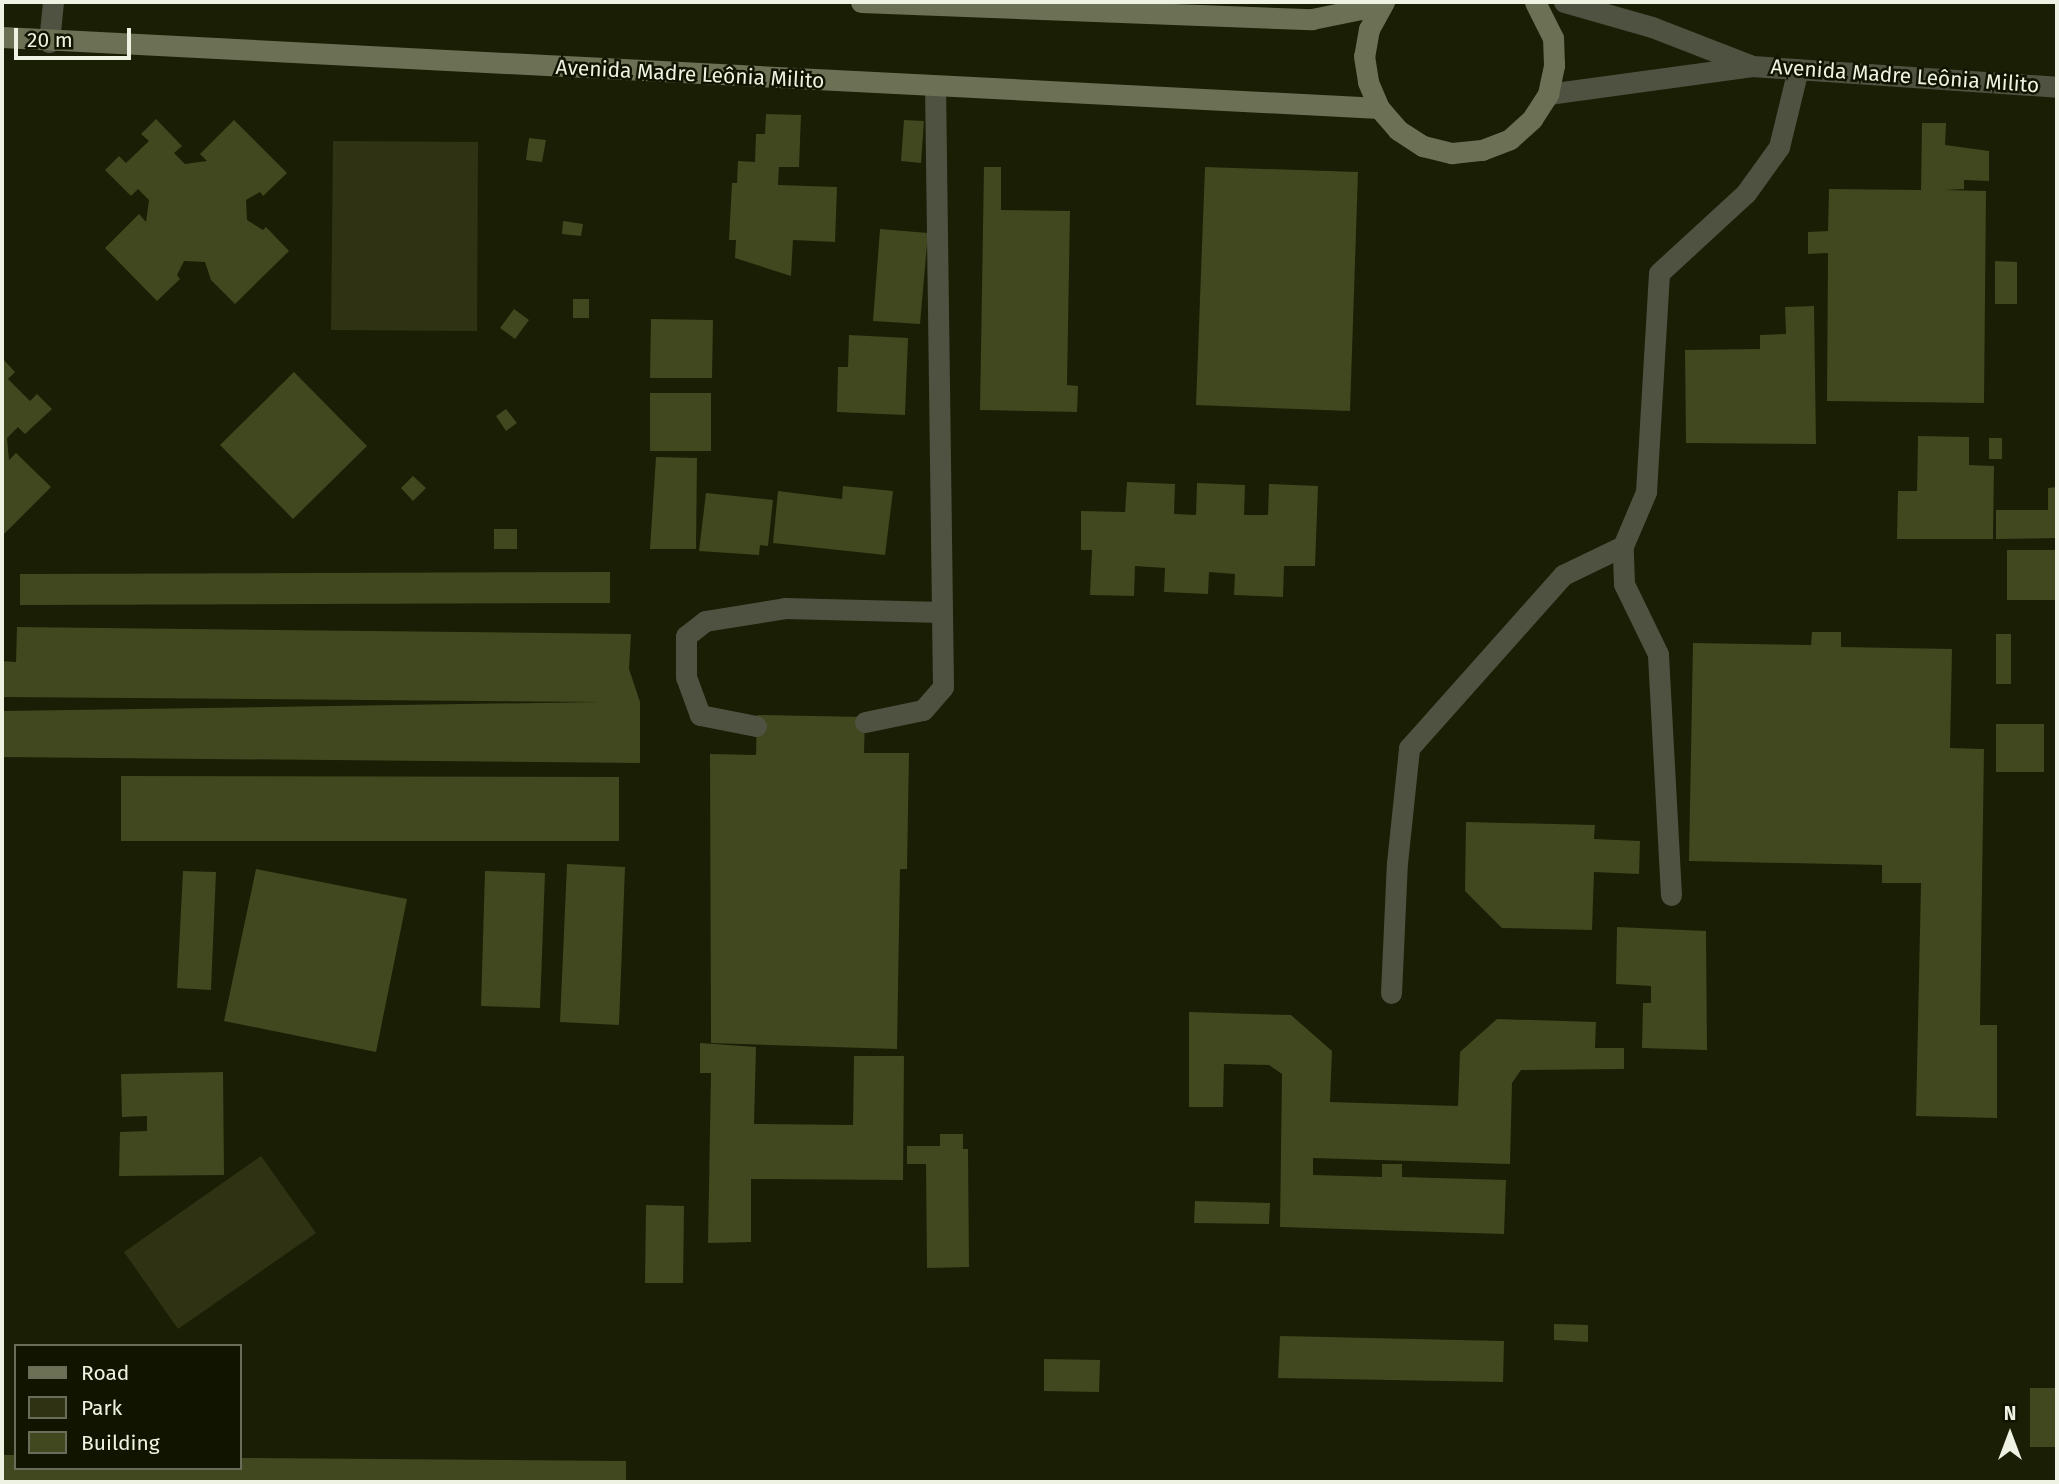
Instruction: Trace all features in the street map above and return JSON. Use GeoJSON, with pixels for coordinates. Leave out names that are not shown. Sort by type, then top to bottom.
{"type":"FeatureCollection","features":[{"type":"Feature","properties":{"kind":"main road"},"geometry":{"type":"LineString","coordinates":[[861,2],[1312,19],[1382,3]]}},
{"type":"Feature","properties":{"kind":"main road"},"geometry":{"type":"LineString","coordinates":[[1382,3],[1369,29],[1364,56],[1368,82],[1379,108],[1398,130],[1423,146],[1452,153],[1472,151],[1510,139],[1532,119],[1548,94],[1554,65],[1553,38],[1535,2]]}},
{"type":"Feature","properties":{"kind":"main road","name":"Avenida Madre Leônia Milito"},"geometry":{"type":"LineString","coordinates":[[2,37],[49,42],[1379,108]]}},
{"type":"Feature","properties":{"kind":"street"},"geometry":{"type":"LineString","coordinates":[[49,42],[53,2]]}},
{"type":"Feature","properties":{"kind":"street","name":"Avenida Madre Leônia Milito"},"geometry":{"type":"LineString","coordinates":[[1564,2],[1652,27],[1752,66]]}},
{"type":"Feature","properties":{"kind":"street","name":"Avenida Madre Leônia Milito"},"geometry":{"type":"LineString","coordinates":[[1548,94],[1752,66],[2057,87]]}},
{"type":"Feature","properties":{"kind":"street"},"geometry":{"type":"LineString","coordinates":[[1671,895],[1658,654],[1624,584],[1623,546],[1646,492],[1659,273],[1746,193],[1779,146],[1798,69]]}},
{"type":"Feature","properties":{"kind":"street"},"geometry":{"type":"LineString","coordinates":[[865,722],[923,710],[943,687],[935,86]]}},
{"type":"Feature","properties":{"kind":"street"},"geometry":{"type":"LineString","coordinates":[[1391,993],[1397,863],[1409,748],[1563,575],[1623,546]]}},
{"type":"Feature","properties":{"kind":"street"},"geometry":{"type":"LineString","coordinates":[[756,726],[700,715],[686,677],[686,636],[705,621],[785,608],[942,612]]}},
{"type":"Feature","properties":{"kind":"green space"},"geometry":{"type":"Polygon","coordinates":[[[333,141],[478,142],[477,331],[331,330],[333,141]]]}},
{"type":"Feature","properties":{"kind":"green space"},"geometry":{"type":"Polygon","coordinates":[[[261,1156],[316,1233],[178,1329],[124,1252],[261,1156]]]}},
{"type":"Feature","properties":{"kind":"building"},"geometry":{"type":"Polygon","coordinates":[[[766,114],[801,115],[799,167],[779,167],[778,185],[837,187],[835,242],[793,240],[791,276],[735,258],[736,240],[729,240],[732,183],[737,183],[738,161],[755,162],[756,134],[765,134],[766,114]]]}},
{"type":"Feature","properties":{"kind":"building"},"geometry":{"type":"Polygon","coordinates":[[[156,119],[182,146],[174,153],[185,164],[207,161],[200,154],[234,120],[287,173],[263,196],[260,192],[246,200],[247,220],[263,230],[266,227],[289,251],[235,304],[211,280],[205,262],[184,261],[177,275],[180,279],[157,301],[105,248],[139,214],[146,222],[149,200],[138,189],[131,196],[105,170],[119,156],[126,163],[149,141],[141,134],[156,119]]]}},
{"type":"Feature","properties":{"kind":"building"},"geometry":{"type":"Polygon","coordinates":[[[904,120],[924,121],[921,163],[901,161],[904,120]]]}},
{"type":"Feature","properties":{"kind":"building"},"geometry":{"type":"Polygon","coordinates":[[[1922,123],[1946,123],[1945,145],[1989,151],[1989,181],[1964,180],[1964,189],[1944,190],[1986,191],[1984,403],[1827,401],[1828,253],[1808,254],[1808,232],[1828,231],[1829,189],[1921,190],[1922,123]]]}},
{"type":"Feature","properties":{"kind":"building"},"geometry":{"type":"Polygon","coordinates":[[[529,138],[546,140],[542,162],[526,160],[529,138]]]}},
{"type":"Feature","properties":{"kind":"building"},"geometry":{"type":"Polygon","coordinates":[[[984,167],[1001,167],[1001,210],[1070,211],[1067,385],[1078,386],[1077,412],[980,410],[984,167]]]}},
{"type":"Feature","properties":{"kind":"building"},"geometry":{"type":"Polygon","coordinates":[[[1205,167],[1358,172],[1350,411],[1196,405],[1205,167]]]}},
{"type":"Feature","properties":{"kind":"building"},"geometry":{"type":"Polygon","coordinates":[[[563,221],[583,224],[581,236],[562,234],[563,221]]]}},
{"type":"Feature","properties":{"kind":"building"},"geometry":{"type":"Polygon","coordinates":[[[880,229],[928,233],[920,324],[873,321],[880,229]]]}},
{"type":"Feature","properties":{"kind":"building"},"geometry":{"type":"Polygon","coordinates":[[[1995,261],[2017,262],[2017,304],[1995,304],[1995,261]]]}},
{"type":"Feature","properties":{"kind":"building"},"geometry":{"type":"Polygon","coordinates":[[[573,299],[589,299],[589,318],[573,318],[573,299]]]}},
{"type":"Feature","properties":{"kind":"building"},"geometry":{"type":"Polygon","coordinates":[[[1814,306],[1816,444],[1686,443],[1685,350],[1760,349],[1760,335],[1786,334],[1785,307],[1814,306]]]}},
{"type":"Feature","properties":{"kind":"building"},"geometry":{"type":"Polygon","coordinates":[[[514,309],[529,320],[515,339],[500,328],[514,309]]]}},
{"type":"Feature","properties":{"kind":"building"},"geometry":{"type":"Polygon","coordinates":[[[651,319],[713,320],[712,378],[650,378],[651,319]]]}},
{"type":"Feature","properties":{"kind":"building"},"geometry":{"type":"Polygon","coordinates":[[[849,335],[908,338],[905,415],[837,412],[838,367],[848,367],[849,335]]]}},
{"type":"Feature","properties":{"kind":"building"},"geometry":{"type":"Polygon","coordinates":[[[2,358],[15,372],[8,379],[30,401],[37,394],[52,409],[25,434],[18,427],[7,438],[9,460],[16,453],[51,487],[2,536],[2,358]]]}},
{"type":"Feature","properties":{"kind":"building"},"geometry":{"type":"Polygon","coordinates":[[[294,372],[367,446],[293,519],[220,445],[294,372]]]}},
{"type":"Feature","properties":{"kind":"building"},"geometry":{"type":"Polygon","coordinates":[[[650,393],[711,393],[711,451],[650,451],[650,393]]]}},
{"type":"Feature","properties":{"kind":"building"},"geometry":{"type":"Polygon","coordinates":[[[506,409],[517,423],[506,431],[496,416],[506,409]]]}},
{"type":"Feature","properties":{"kind":"building"},"geometry":{"type":"Polygon","coordinates":[[[1918,436],[1969,437],[1969,465],[1994,466],[1993,539],[1897,539],[1898,491],[1917,491],[1918,436]]]}},
{"type":"Feature","properties":{"kind":"building"},"geometry":{"type":"Polygon","coordinates":[[[1989,438],[2002,438],[2002,459],[1989,459],[1989,438]]]}},
{"type":"Feature","properties":{"kind":"building"},"geometry":{"type":"Polygon","coordinates":[[[656,457],[697,458],[696,549],[650,549],[656,457]]]}},
{"type":"Feature","properties":{"kind":"building"},"geometry":{"type":"Polygon","coordinates":[[[413,476],[426,488],[413,501],[401,488],[413,476]]]}},
{"type":"Feature","properties":{"kind":"building"},"geometry":{"type":"Polygon","coordinates":[[[1127,482],[1175,484],[1174,514],[1196,515],[1197,483],[1245,485],[1244,515],[1268,515],[1269,484],[1318,486],[1315,566],[1284,566],[1283,597],[1234,595],[1235,574],[1209,572],[1208,594],[1164,592],[1165,568],[1135,566],[1134,596],[1090,595],[1092,550],[1081,550],[1081,511],[1125,512],[1127,482]]]}},
{"type":"Feature","properties":{"kind":"building"},"geometry":{"type":"Polygon","coordinates":[[[843,486],[893,491],[885,555],[773,543],[778,491],[842,499],[843,486]]]}},
{"type":"Feature","properties":{"kind":"building"},"geometry":{"type":"Polygon","coordinates":[[[2057,487],[2057,538],[1996,539],[1996,510],[2048,510],[2048,488],[2057,487]]]}},
{"type":"Feature","properties":{"kind":"building"},"geometry":{"type":"Polygon","coordinates":[[[706,493],[773,500],[768,546],[760,545],[759,555],[699,551],[706,493]]]}},
{"type":"Feature","properties":{"kind":"building"},"geometry":{"type":"Polygon","coordinates":[[[494,529],[517,529],[517,549],[494,549],[494,529]]]}},
{"type":"Feature","properties":{"kind":"building"},"geometry":{"type":"Polygon","coordinates":[[[2007,550],[2056,550],[2056,600],[2007,600],[2007,550]]]}},
{"type":"Feature","properties":{"kind":"building"},"geometry":{"type":"Polygon","coordinates":[[[610,572],[610,603],[20,605],[20,574],[610,572]]]}},
{"type":"Feature","properties":{"kind":"building"},"geometry":{"type":"Polygon","coordinates":[[[17,627],[631,634],[629,669],[640,702],[640,763],[2,757],[2,711],[600,702],[2,697],[2,661],[16,662],[17,627]]]}},
{"type":"Feature","properties":{"kind":"building"},"geometry":{"type":"Polygon","coordinates":[[[1812,632],[1841,632],[1841,647],[1952,649],[1950,748],[1984,749],[1980,1025],[1997,1025],[1997,1118],[1916,1116],[1921,883],[1882,883],[1882,865],[1689,861],[1693,643],[1811,645],[1812,632]]]}},
{"type":"Feature","properties":{"kind":"building"},"geometry":{"type":"Polygon","coordinates":[[[1996,634],[2011,634],[2011,684],[1996,684],[1996,634]]]}},
{"type":"Feature","properties":{"kind":"building"},"geometry":{"type":"Polygon","coordinates":[[[757,715],[865,717],[864,753],[909,753],[907,869],[900,869],[897,1049],[711,1043],[710,754],[756,755],[757,715]]]}},
{"type":"Feature","properties":{"kind":"building"},"geometry":{"type":"Polygon","coordinates":[[[1996,724],[2044,724],[2044,772],[1996,772],[1996,724]]]}},
{"type":"Feature","properties":{"kind":"building"},"geometry":{"type":"Polygon","coordinates":[[[121,776],[619,777],[619,841],[121,841],[121,776]]]}},
{"type":"Feature","properties":{"kind":"building"},"geometry":{"type":"Polygon","coordinates":[[[1466,822],[1595,825],[1594,839],[1640,841],[1639,874],[1594,872],[1592,930],[1502,928],[1465,891],[1466,822]]]}},
{"type":"Feature","properties":{"kind":"building"},"geometry":{"type":"Polygon","coordinates":[[[567,864],[625,867],[619,1025],[560,1022],[567,864]]]}},
{"type":"Feature","properties":{"kind":"building"},"geometry":{"type":"Polygon","coordinates":[[[256,869],[407,899],[376,1052],[224,1021],[256,869]]]}},
{"type":"Feature","properties":{"kind":"building"},"geometry":{"type":"Polygon","coordinates":[[[183,871],[216,872],[211,990],[177,988],[183,871]]]}},
{"type":"Feature","properties":{"kind":"building"},"geometry":{"type":"Polygon","coordinates":[[[485,871],[545,873],[540,1008],[481,1006],[485,871]]]}},
{"type":"Feature","properties":{"kind":"building"},"geometry":{"type":"Polygon","coordinates":[[[1617,927],[1706,931],[1707,1050],[1642,1048],[1643,1003],[1651,1003],[1651,986],[1616,984],[1617,927]]]}},
{"type":"Feature","properties":{"kind":"building"},"geometry":{"type":"Polygon","coordinates":[[[1189,1012],[1291,1015],[1332,1051],[1330,1102],[1458,1106],[1460,1052],[1497,1019],[1596,1022],[1595,1048],[1624,1048],[1624,1069],[1521,1070],[1512,1083],[1510,1164],[1313,1158],[1313,1175],[1382,1177],[1382,1164],[1402,1164],[1402,1177],[1506,1180],[1504,1234],[1280,1227],[1282,1074],[1269,1065],[1224,1064],[1223,1107],[1189,1107],[1189,1012]]]}},
{"type":"Feature","properties":{"kind":"building"},"geometry":{"type":"Polygon","coordinates":[[[700,1043],[756,1047],[754,1124],[853,1125],[854,1056],[904,1056],[903,1180],[751,1179],[751,1242],[708,1243],[711,1073],[700,1073],[700,1043]]]}},
{"type":"Feature","properties":{"kind":"building"},"geometry":{"type":"Polygon","coordinates":[[[223,1072],[224,1175],[119,1176],[120,1132],[147,1131],[147,1116],[122,1117],[121,1074],[223,1072]]]}},
{"type":"Feature","properties":{"kind":"building"},"geometry":{"type":"Polygon","coordinates":[[[940,1134],[963,1134],[963,1149],[968,1149],[969,1267],[927,1268],[926,1164],[907,1164],[907,1146],[940,1146],[940,1134]]]}},
{"type":"Feature","properties":{"kind":"building"},"geometry":{"type":"Polygon","coordinates":[[[1195,1201],[1270,1203],[1269,1224],[1194,1223],[1195,1201]]]}},
{"type":"Feature","properties":{"kind":"building"},"geometry":{"type":"Polygon","coordinates":[[[646,1205],[684,1206],[683,1283],[645,1283],[646,1205]]]}},
{"type":"Feature","properties":{"kind":"building"},"geometry":{"type":"Polygon","coordinates":[[[1554,1324],[1588,1325],[1588,1342],[1554,1340],[1554,1324]]]}},
{"type":"Feature","properties":{"kind":"building"},"geometry":{"type":"Polygon","coordinates":[[[1280,1336],[1504,1341],[1503,1382],[1278,1378],[1280,1336]]]}},
{"type":"Feature","properties":{"kind":"building"},"geometry":{"type":"Polygon","coordinates":[[[1044,1359],[1100,1360],[1099,1392],[1044,1391],[1044,1359]]]}},
{"type":"Feature","properties":{"kind":"building"},"geometry":{"type":"Polygon","coordinates":[[[2030,1388],[2057,1388],[2057,1447],[2030,1447],[2030,1388]]]}},
{"type":"Feature","properties":{"kind":"building"},"geometry":{"type":"Polygon","coordinates":[[[2,1455],[14,1455],[14,1470],[242,1470],[242,1458],[626,1461],[626,1482],[2,1482],[2,1455]]]}}]}
